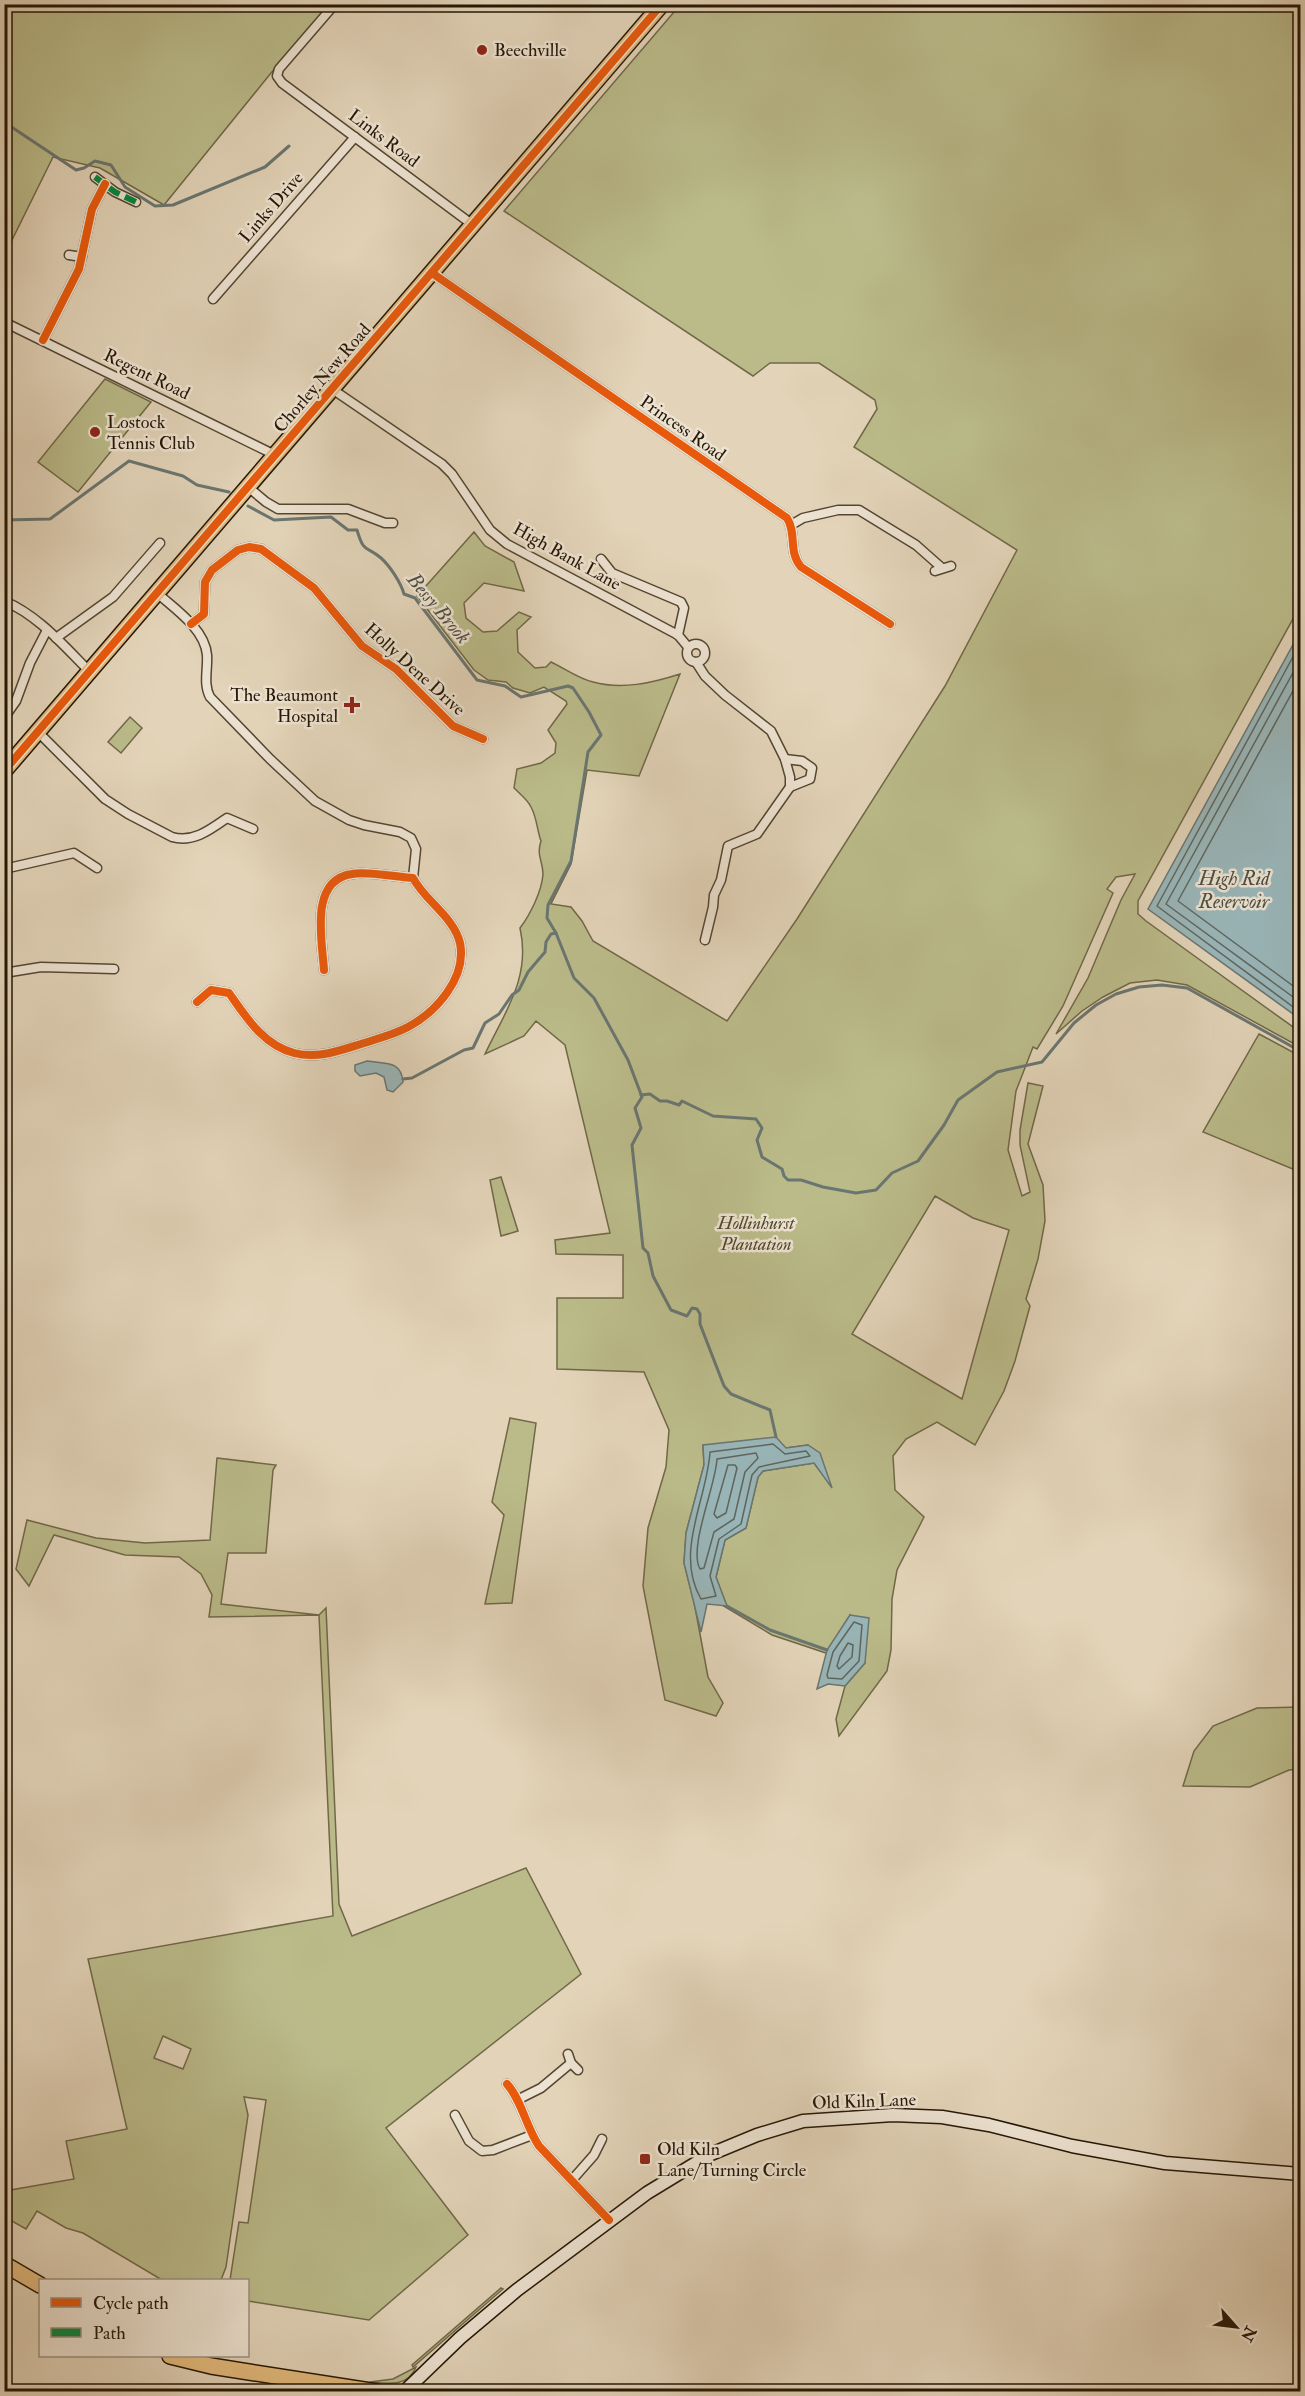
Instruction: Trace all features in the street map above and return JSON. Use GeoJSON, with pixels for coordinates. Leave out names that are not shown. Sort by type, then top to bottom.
{"type":"FeatureCollection","features":[{"type":"Feature","properties":{"kind":"highway","name":"Chorley New Road"},"geometry":{"type":"LineString","coordinates":[[4,771],[662,4]]}},
{"type":"Feature","properties":{"kind":"highway"},"geometry":{"type":"LineString","coordinates":[[4,2264],[39,2284]]}},
{"type":"Feature","properties":{"kind":"highway"},"geometry":{"type":"LineString","coordinates":[[177,2357],[211,2366],[377,2391]]}},
{"type":"Feature","properties":{"kind":"main road","name":"Old Kiln Lane"},"geometry":{"type":"LineString","coordinates":[[404,2391],[460,2338],[517,2290],[609,2220],[674,2175],[711,2154],[757,2135],[811,2120],[893,2115],[942,2117],[989,2125],[1072,2146],[1165,2163],[1300,2174]]}},
{"type":"Feature","properties":{"kind":"street","name":"Links Road"},"geometry":{"type":"LineString","coordinates":[[335,4],[279,69],[277,76],[282,83],[473,225]]}},
{"type":"Feature","properties":{"kind":"street","name":"Links Drive"},"geometry":{"type":"LineString","coordinates":[[213,298],[354,137]]}},
{"type":"Feature","properties":{"kind":"street"},"geometry":{"type":"LineString","coordinates":[[95,177],[115,192],[136,202]]}},
{"type":"Feature","properties":{"kind":"street"},"geometry":{"type":"LineString","coordinates":[[43,340],[76,275],[92,209],[105,184]]}},
{"type":"Feature","properties":{"kind":"street"},"geometry":{"type":"LineString","coordinates":[[69,255],[82,257]]}},
{"type":"Feature","properties":{"kind":"street","name":"Princess Road"},"geometry":{"type":"LineString","coordinates":[[432,273],[787,518],[791,525]]}},
{"type":"Feature","properties":{"kind":"street","name":"Regent Road"},"geometry":{"type":"LineString","coordinates":[[4,322],[275,455]]}},
{"type":"Feature","properties":{"kind":"street","name":"High Bank Lane"},"geometry":{"type":"LineString","coordinates":[[332,389],[442,464],[452,474],[490,530],[507,544],[678,635],[688,647]]}},
{"type":"Feature","properties":{"kind":"street"},"geometry":{"type":"LineString","coordinates":[[248,487],[278,509],[348,509],[386,523],[395,523]]}},
{"type":"Feature","properties":{"kind":"street"},"geometry":{"type":"LineString","coordinates":[[890,624],[801,567],[793,553],[791,525],[803,518],[838,510],[859,510],[916,545],[942,569]]}},
{"type":"Feature","properties":{"kind":"street"},"geometry":{"type":"LineString","coordinates":[[56,638],[113,597],[150,548],[160,543]]}},
{"type":"Feature","properties":{"kind":"street","name":"Holly Dene Drive"},"geometry":{"type":"LineString","coordinates":[[191,624],[204,614],[205,582],[212,570],[238,550],[249,547],[261,549],[314,588],[363,646],[396,669],[453,726],[483,739]]}},
{"type":"Feature","properties":{"kind":"street"},"geometry":{"type":"LineString","coordinates":[[601,559],[612,573],[681,602],[684,617],[678,635]]}},
{"type":"Feature","properties":{"kind":"street"},"geometry":{"type":"LineString","coordinates":[[157,592],[191,624],[207,651],[206,688],[210,697],[270,759],[315,801],[342,817],[364,825],[400,832],[411,838],[416,849],[413,878],[424,895],[455,931],[460,943],[461,954],[456,976],[443,999],[423,1017],[408,1027],[329,1054],[306,1054],[285,1050],[259,1033],[229,993],[211,990],[197,1002]]}},
{"type":"Feature","properties":{"kind":"street"},"geometry":{"type":"LineString","coordinates":[[4,601],[17,606],[47,630],[89,671]]}},
{"type":"Feature","properties":{"kind":"street"},"geometry":{"type":"LineString","coordinates":[[4,718],[16,701],[30,663],[47,630]]}},
{"type":"Feature","properties":{"kind":"street","name":"High Bank Lane"},"geometry":{"type":"LineString","coordinates":[[696,662],[704,657],[704,648],[697,643],[688,647],[686,652],[688,658],[696,662],[705,676],[724,695],[771,731],[785,759],[790,787]]}},
{"type":"Feature","properties":{"kind":"street"},"geometry":{"type":"LineString","coordinates":[[38,732],[105,799],[172,837],[178,839],[197,837],[227,818],[253,829]]}},
{"type":"Feature","properties":{"kind":"street"},"geometry":{"type":"LineString","coordinates":[[705,940],[714,895],[721,880],[728,846],[757,834],[790,787],[810,779],[812,768],[802,761],[785,759]]}},
{"type":"Feature","properties":{"kind":"street"},"geometry":{"type":"LineString","coordinates":[[4,869],[74,853],[97,868]]}},
{"type":"Feature","properties":{"kind":"street"},"geometry":{"type":"LineString","coordinates":[[324,970],[321,906],[331,886],[340,878],[350,874],[413,878]]}},
{"type":"Feature","properties":{"kind":"street"},"geometry":{"type":"LineString","coordinates":[[4,974],[41,967],[114,969]]}},
{"type":"Feature","properties":{"kind":"street"},"geometry":{"type":"LineString","coordinates":[[517,2100],[541,2088],[569,2059],[578,2070]]}},
{"type":"Feature","properties":{"kind":"street"},"geometry":{"type":"LineString","coordinates":[[507,2084],[517,2100],[532,2135],[609,2220]]}},
{"type":"Feature","properties":{"kind":"street"},"geometry":{"type":"LineString","coordinates":[[455,2115],[458,2129],[482,2151],[492,2150],[532,2135]]}},
{"type":"Feature","properties":{"kind":"street"},"geometry":{"type":"LineString","coordinates":[[572,2180],[597,2156],[602,2139]]}},
{"type":"Feature","properties":{"kind":"green space"},"geometry":{"type":"Polygon","coordinates":[[[4,5],[330,5],[271,73],[164,205],[100,168],[53,157],[10,244],[4,242],[4,5]]]}},
{"type":"Feature","properties":{"kind":"green space","name":"Hollinhurst Plantation"},"geometry":{"type":"Polygon","coordinates":[[[680,5],[1300,5],[1300,606],[1138,901],[1138,914],[1300,1032],[1300,1047],[1187,985],[1157,980],[1130,983],[1103,997],[1082,1011],[1056,1034],[1088,978],[1121,900],[1135,874],[1116,877],[1107,889],[1113,893],[1063,1006],[1037,1049],[1033,1047],[1016,1091],[1008,1150],[1022,1196],[1030,1192],[1020,1145],[1020,1130],[1028,1083],[1043,1086],[1028,1144],[1043,1185],[1045,1221],[1038,1259],[1026,1299],[1030,1306],[1015,1361],[1004,1391],[975,1445],[937,1422],[906,1439],[893,1456],[895,1490],[924,1517],[897,1570],[892,1599],[891,1650],[887,1671],[839,1736],[836,1719],[845,1686],[865,1663],[850,1615],[826,1653],[772,1635],[722,1605],[726,1605],[716,1577],[725,1540],[746,1528],[758,1477],[763,1471],[814,1463],[831,1485],[808,1445],[786,1448],[703,1445],[704,1465],[686,1533],[684,1563],[708,1677],[723,1703],[716,1716],[665,1700],[643,1586],[648,1528],[666,1467],[669,1430],[644,1372],[557,1369],[557,1298],[623,1298],[623,1255],[556,1254],[555,1240],[610,1233],[565,1045],[536,1021],[524,1036],[485,1054],[508,1008],[519,978],[523,946],[520,928],[535,902],[543,874],[539,855],[541,841],[535,815],[528,802],[514,788],[517,769],[541,763],[555,753],[556,743],[548,730],[567,704],[566,701],[544,687],[530,693],[513,688],[506,682],[488,680],[474,670],[417,596],[474,532],[485,546],[514,562],[524,591],[484,583],[464,603],[466,618],[483,632],[497,631],[519,612],[531,617],[517,630],[518,652],[535,668],[546,667],[551,662],[588,681],[615,685],[648,683],[680,674],[639,776],[587,770],[571,864],[551,904],[571,907],[593,941],[727,1021],[797,919],[945,686],[1017,550],[854,447],[877,409],[875,400],[819,363],[770,363],[753,376],[504,211],[680,5]],[[935,1196],[852,1334],[962,1399],[1009,1230],[973,1218],[935,1196]]]}},
{"type":"Feature","properties":{"kind":"green space","name":"Lostock Tennis Club"},"geometry":{"type":"Polygon","coordinates":[[[105,379],[151,402],[78,492],[38,462],[105,379]]]}},
{"type":"Feature","properties":{"kind":"green space"},"geometry":{"type":"Polygon","coordinates":[[[130,717],[142,728],[121,753],[108,742],[130,717]]]}},
{"type":"Feature","properties":{"kind":"green space"},"geometry":{"type":"Polygon","coordinates":[[[1259,1034],[1300,1056],[1300,1172],[1203,1132],[1259,1034]]]}},
{"type":"Feature","properties":{"kind":"green space"},"geometry":{"type":"Polygon","coordinates":[[[501,1177],[518,1231],[501,1236],[490,1180],[501,1177]]]}},
{"type":"Feature","properties":{"kind":"green space"},"geometry":{"type":"Polygon","coordinates":[[[510,1418],[536,1423],[512,1603],[485,1604],[504,1515],[492,1502],[510,1418]]]}},
{"type":"Feature","properties":{"kind":"green space"},"geometry":{"type":"Polygon","coordinates":[[[217,1458],[276,1465],[273,1470],[266,1553],[228,1553],[221,1604],[319,1615],[209,1617],[212,1595],[201,1574],[179,1557],[125,1555],[54,1535],[29,1586],[16,1569],[27,1520],[96,1538],[145,1543],[210,1540],[217,1458]]]}},
{"type":"Feature","properties":{"kind":"green space"},"geometry":{"type":"Polygon","coordinates":[[[326,1608],[339,1904],[352,1936],[526,1868],[581,1974],[386,2128],[468,2235],[369,2320],[249,2301],[249,2279],[230,2279],[239,2222],[248,2223],[266,2100],[244,2097],[248,2115],[226,2267],[221,2279],[160,2279],[83,2233],[66,2228],[37,2211],[26,2229],[12,2221],[5,2234],[5,2191],[74,2179],[66,2141],[127,2129],[88,1959],[333,1916],[319,1615],[326,1608]],[[163,2036],[154,2058],[183,2069],[191,2049],[163,2036]]]}},
{"type":"Feature","properties":{"kind":"green space"},"geometry":{"type":"Polygon","coordinates":[[[1300,1707],[1300,1769],[1289,1770],[1250,1787],[1183,1786],[1194,1751],[1213,1726],[1257,1708],[1300,1707]]]}},
{"type":"Feature","properties":{"kind":"green space"},"geometry":{"type":"Polygon","coordinates":[[[501,2288],[503,2289],[413,2367],[412,2365],[501,2288]]]}},
{"type":"Feature","properties":{"kind":"green space"},"geometry":{"type":"Polygon","coordinates":[[[416,2367],[408,2378],[397,2383],[370,2382],[393,2379],[416,2367]]]}},
{"type":"Feature","properties":{"kind":"water","name":"High Rid Reservoir"},"geometry":{"type":"Polygon","coordinates":[[[1300,632],[1300,1019],[1148,909],[1300,632]]]}},
{"type":"Feature","properties":{"kind":"water"},"geometry":{"type":"Polygon","coordinates":[[[367,1061],[395,1066],[402,1075],[403,1082],[393,1092],[387,1090],[384,1077],[376,1073],[360,1076],[355,1071],[355,1065],[367,1061]]]}},
{"type":"Feature","properties":{"kind":"water"},"geometry":{"type":"Polygon","coordinates":[[[776,1437],[786,1448],[808,1445],[820,1453],[832,1488],[814,1463],[763,1471],[758,1477],[746,1528],[725,1540],[716,1577],[727,1606],[707,1604],[701,1632],[684,1563],[686,1533],[704,1465],[703,1445],[776,1437]]]}},
{"type":"Feature","properties":{"kind":"water"},"geometry":{"type":"Polygon","coordinates":[[[850,1615],[869,1618],[865,1663],[845,1686],[828,1684],[817,1689],[827,1650],[850,1615]]]}},
{"type":"Feature","properties":{"kind":"waterway"},"geometry":{"type":"LineString","coordinates":[[4,122],[76,170],[95,161],[111,165],[125,187],[155,206],[173,205],[265,167],[289,146]]}},
{"type":"Feature","properties":{"kind":"waterway","name":"Bessy Brook"},"geometry":{"type":"LineString","coordinates":[[4,520],[50,519],[129,461],[183,476],[197,485],[229,492]]}},
{"type":"Feature","properties":{"kind":"waterway","name":"Bessy Brook"},"geometry":{"type":"LineString","coordinates":[[248,506],[274,520],[331,517],[348,530],[357,530],[364,546],[388,565],[404,594],[415,598],[477,680],[505,686],[521,697],[568,686],[573,688],[589,712],[601,735],[588,752],[571,861],[548,905],[547,918],[556,933],[574,978],[594,998],[628,1060],[642,1097],[635,1108],[641,1128],[632,1145],[643,1248],[648,1253],[653,1276],[671,1310],[687,1316],[692,1308],[697,1309],[700,1314],[700,1324],[724,1386],[731,1394],[770,1410],[776,1437]]}},
{"type":"Feature","properties":{"kind":"waterway"},"geometry":{"type":"LineString","coordinates":[[403,1079],[412,1078],[464,1050],[473,1048],[485,1023],[499,1014],[512,995],[519,990],[528,972],[545,952],[546,942],[551,934],[556,933]]}},
{"type":"Feature","properties":{"kind":"waterway"},"geometry":{"type":"LineString","coordinates":[[641,1095],[650,1094],[660,1101],[679,1105],[682,1101],[713,1116],[756,1119],[762,1128],[757,1140],[762,1157],[782,1169],[788,1180],[801,1180],[856,1193],[876,1190],[892,1173],[918,1161],[944,1125],[958,1100],[997,1072],[1042,1062],[1074,1023],[1096,1005],[1116,994],[1139,987],[1162,985],[1187,988],[1300,1051]]}},
{"type":"Feature","properties":{"kind":"waterway"},"geometry":{"type":"LineString","coordinates":[[727,1606],[770,1630],[827,1650]]}},
{"type":"Feature","properties":{"kind":"marked path"},"geometry":{"type":"LineString","coordinates":[[95,177],[115,192],[136,202]]}},
{"type":"Feature","properties":{"kind":"cycle path"},"geometry":{"type":"LineString","coordinates":[[4,771],[662,4]]}},
{"type":"Feature","properties":{"kind":"cycle path"},"geometry":{"type":"LineString","coordinates":[[43,340],[79,269],[92,209],[105,184]]}},
{"type":"Feature","properties":{"kind":"cycle path"},"geometry":{"type":"LineString","coordinates":[[432,273],[787,518],[792,530],[793,549],[801,567],[890,624]]}},
{"type":"Feature","properties":{"kind":"cycle path"},"geometry":{"type":"LineString","coordinates":[[191,624],[204,614],[205,582],[212,570],[238,550],[249,547],[261,549],[314,588],[362,646],[396,669],[453,726],[483,739]]}},
{"type":"Feature","properties":{"kind":"cycle path"},"geometry":{"type":"LineString","coordinates":[[197,1002],[211,990],[229,993],[256,1029],[273,1044],[303,1055],[328,1053],[396,1032],[419,1021],[439,1003],[454,981],[459,969],[460,943],[452,925],[413,878],[352,874],[338,879],[329,887],[324,899],[321,913],[324,970]]}},
{"type":"Feature","properties":{"kind":"cycle path"},"geometry":{"type":"LineString","coordinates":[[507,2084],[539,2146],[609,2220]]}},
{"type":"Feature","properties":{"kind":"place","name":"Beechville"},"geometry":{"type":"Point","coordinates":[482,50]}},
{"type":"Feature","properties":{"kind":"place","name":"Lostock Tennis Club"},"geometry":{"type":"Point","coordinates":[95,432]}},
{"type":"Feature","properties":{"kind":"place","name":"The Beaumont Hospital"},"geometry":{"type":"Point","coordinates":[352,705]}},
{"type":"Feature","properties":{"kind":"place","name":"Old Kiln Lane/Turning Circle"},"geometry":{"type":"Point","coordinates":[645,2159]}}]}
